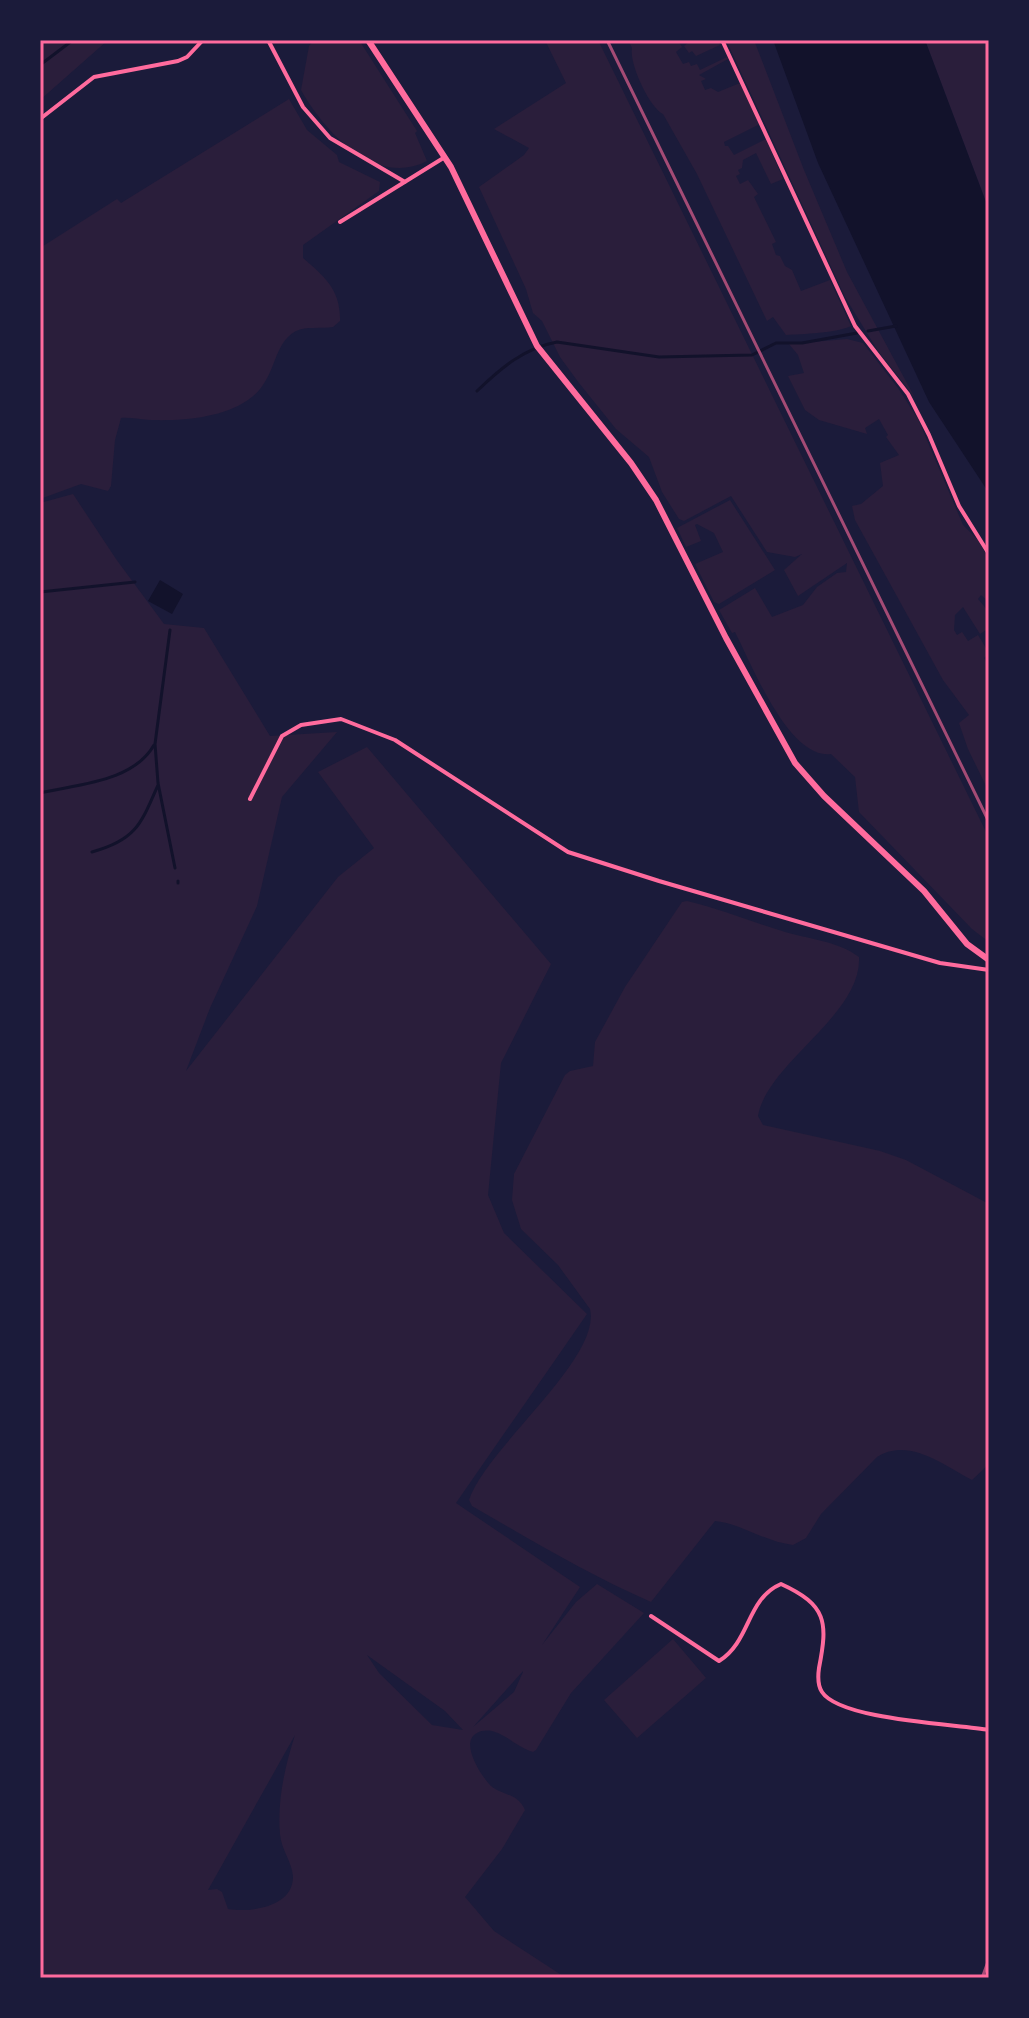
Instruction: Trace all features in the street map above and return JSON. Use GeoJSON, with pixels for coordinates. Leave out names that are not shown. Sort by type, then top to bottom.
{"type":"FeatureCollection","features":[{"type":"Feature","properties":{"kind":"main road"},"geometry":{"type":"LineString","coordinates":[[368,40],[445,157],[539,349],[631,463],[656,500],[726,638],[795,763],[824,796],[924,891],[959,936],[989,960]]}},
{"type":"Feature","properties":{"kind":"street"},"geometry":{"type":"LineString","coordinates":[[40,119],[94,77],[178,61],[187,57],[203,40]]}},
{"type":"Feature","properties":{"kind":"street"},"geometry":{"type":"LineString","coordinates":[[268,40],[303,107],[330,138],[405,182]]}},
{"type":"Feature","properties":{"kind":"street"},"geometry":{"type":"LineString","coordinates":[[722,40],[855,326],[908,394],[959,506],[989,554]]}},
{"type":"Feature","properties":{"kind":"street"},"geometry":{"type":"LineString","coordinates":[[340,222],[445,157]]}},
{"type":"Feature","properties":{"kind":"street"},"geometry":{"type":"LineString","coordinates":[[250,799],[282,736],[301,725],[341,719],[395,740],[568,852],[940,963],[989,970]]}},
{"type":"Feature","properties":{"kind":"street"},"geometry":{"type":"LineString","coordinates":[[651,1616],[719,1661],[733,1653],[754,1609],[769,1589],[781,1584],[808,1600],[823,1620],[826,1635],[818,1676],[821,1691],[830,1699],[874,1716],[989,1730]]}},
{"type":"Feature","properties":{"kind":"shaded area"},"geometry":{"type":"Polygon","coordinates":[[[49,40],[108,40],[40,100],[40,45],[49,40]]]}},
{"type":"Feature","properties":{"kind":"shaded area"},"geometry":{"type":"Polygon","coordinates":[[[314,40],[359,40],[417,131],[415,133],[427,161],[408,167],[389,167],[370,161],[337,138],[301,90],[309,46],[314,40]]]}},
{"type":"Feature","properties":{"kind":"shaded area"},"geometry":{"type":"Polygon","coordinates":[[[545,40],[598,40],[989,838],[989,942],[972,929],[859,812],[855,777],[831,754],[816,752],[787,727],[762,687],[735,632],[732,633],[719,610],[755,588],[772,617],[803,605],[817,587],[837,573],[846,572],[847,563],[798,596],[784,570],[802,554],[795,557],[767,552],[731,496],[684,521],[679,519],[662,492],[649,457],[616,429],[560,357],[542,321],[533,313],[526,289],[479,187],[524,155],[529,148],[494,129],[566,83],[545,40]]]}},
{"type":"Feature","properties":{"kind":"shaded area"},"geometry":{"type":"Polygon","coordinates":[[[628,40],[678,41],[682,47],[676,52],[683,64],[697,64],[700,70],[727,57],[699,75],[706,79],[701,81],[705,90],[711,88],[718,92],[740,83],[760,124],[724,142],[725,146],[734,155],[766,139],[783,179],[771,184],[756,153],[743,160],[742,168],[738,170],[740,174],[736,176],[740,184],[748,180],[758,194],[754,197],[776,242],[772,244],[776,255],[792,270],[801,291],[830,280],[851,326],[829,332],[786,335],[773,317],[767,321],[697,174],[663,114],[641,84],[628,40]]]}},
{"type":"Feature","properties":{"kind":"shaded area"},"geometry":{"type":"Polygon","coordinates":[[[691,40],[718,40],[720,45],[696,56],[684,46],[691,40]]]}},
{"type":"Feature","properties":{"kind":"shaded area"},"geometry":{"type":"Polygon","coordinates":[[[726,40],[754,40],[847,272],[915,398],[878,351],[845,297],[726,40]]]}},
{"type":"Feature","properties":{"kind":"shaded area"},"geometry":{"type":"Polygon","coordinates":[[[773,40],[925,40],[989,210],[989,493],[929,402],[818,163],[773,40]]]}},
{"type":"Feature","properties":{"kind":"shaded area"},"geometry":{"type":"Polygon","coordinates":[[[925,40],[989,40],[989,210],[925,40]]]}},
{"type":"Feature","properties":{"kind":"shaded area"},"geometry":{"type":"Polygon","coordinates":[[[289,99],[307,130],[337,155],[339,162],[380,182],[379,191],[303,245],[303,258],[334,292],[340,321],[333,327],[300,329],[288,337],[265,383],[238,406],[214,415],[188,419],[121,418],[108,491],[81,484],[40,499],[40,248],[117,199],[121,203],[289,99]]]}},
{"type":"Feature","properties":{"kind":"shaded area"},"geometry":{"type":"Polygon","coordinates":[[[847,339],[863,343],[898,388],[918,419],[963,525],[978,540],[989,559],[989,602],[981,595],[978,599],[989,612],[989,628],[980,634],[963,607],[955,615],[954,630],[957,635],[962,632],[968,641],[978,635],[989,653],[984,658],[989,666],[989,792],[959,723],[969,715],[943,680],[855,520],[852,506],[861,504],[883,486],[880,463],[899,455],[886,437],[888,435],[879,419],[865,428],[867,434],[819,420],[805,410],[788,376],[804,373],[798,355],[789,344],[847,339]]]}},
{"type":"Feature","properties":{"kind":"shaded area"},"geometry":{"type":"Polygon","coordinates":[[[73,494],[164,624],[204,628],[270,736],[337,732],[282,797],[257,906],[210,1008],[186,1071],[338,877],[374,848],[318,772],[367,747],[551,964],[501,1063],[488,1195],[504,1233],[587,1314],[456,1503],[580,1587],[542,1645],[576,1602],[597,1584],[644,1613],[571,1693],[536,1750],[527,1750],[488,1731],[477,1733],[470,1744],[477,1767],[491,1786],[518,1800],[525,1810],[502,1849],[465,1897],[494,1931],[566,1978],[40,1978],[40,503],[73,494]],[[367,1655],[379,1673],[432,1725],[463,1730],[445,1711],[367,1655]],[[523,1671],[473,1727],[514,1692],[523,1671]],[[295,1735],[208,1890],[222,1892],[228,1909],[248,1910],[269,1906],[286,1895],[293,1876],[281,1840],[279,1822],[285,1771],[295,1735]]]}},
{"type":"Feature","properties":{"kind":"shaded area"},"geometry":{"type":"Polygon","coordinates":[[[730,500],[775,570],[719,604],[714,602],[695,564],[723,552],[714,533],[695,525],[701,541],[686,547],[677,528],[730,500]]]}},
{"type":"Feature","properties":{"kind":"shaded area"},"geometry":{"type":"Polygon","coordinates":[[[160,580],[183,594],[172,614],[148,601],[160,580]]]}},
{"type":"Feature","properties":{"kind":"shaded area"},"geometry":{"type":"Polygon","coordinates":[[[682,902],[832,944],[859,957],[856,978],[846,999],[778,1077],[765,1096],[758,1116],[763,1125],[880,1151],[906,1160],[989,1204],[989,1464],[972,1480],[926,1455],[901,1450],[889,1452],[877,1457],[821,1514],[806,1538],[793,1545],[715,1521],[651,1602],[560,1557],[472,1506],[469,1500],[497,1455],[579,1353],[589,1329],[590,1309],[558,1265],[521,1229],[512,1200],[514,1174],[565,1075],[593,1066],[595,1042],[625,987],[682,902]]]}},
{"type":"Feature","properties":{"kind":"shaded area"},"geometry":{"type":"Polygon","coordinates":[[[673,1639],[706,1678],[637,1738],[604,1700],[673,1639]]]}},
{"type":"Feature","properties":{"kind":"waterway"},"geometry":{"type":"LineString","coordinates":[[40,65],[73,40]]}},
{"type":"Feature","properties":{"kind":"waterway"},"geometry":{"type":"LineString","coordinates":[[868,331],[896,326]]}},
{"type":"Feature","properties":{"kind":"waterway"},"geometry":{"type":"LineString","coordinates":[[477,391],[514,360],[534,349],[557,342],[659,357],[752,355],[776,343],[802,343],[857,333]]}},
{"type":"Feature","properties":{"kind":"waterway"},"geometry":{"type":"LineString","coordinates":[[40,592],[135,582]]}},
{"type":"Feature","properties":{"kind":"waterway"},"geometry":{"type":"LineString","coordinates":[[170,630],[155,744],[158,783],[175,868]]}},
{"type":"Feature","properties":{"kind":"waterway"},"geometry":{"type":"LineString","coordinates":[[40,793],[119,774],[133,767],[154,745]]}},
{"type":"Feature","properties":{"kind":"waterway"},"geometry":{"type":"LineString","coordinates":[[92,852],[118,842],[135,829],[158,785]]}},
{"type":"Feature","properties":{"kind":"railway"},"geometry":{"type":"LineString","coordinates":[[607,40],[989,822]]}},
{"type":"Feature","properties":{"kind":"railway"},"geometry":{"type":"LineString","coordinates":[[982,1978],[989,1959]]}}]}
